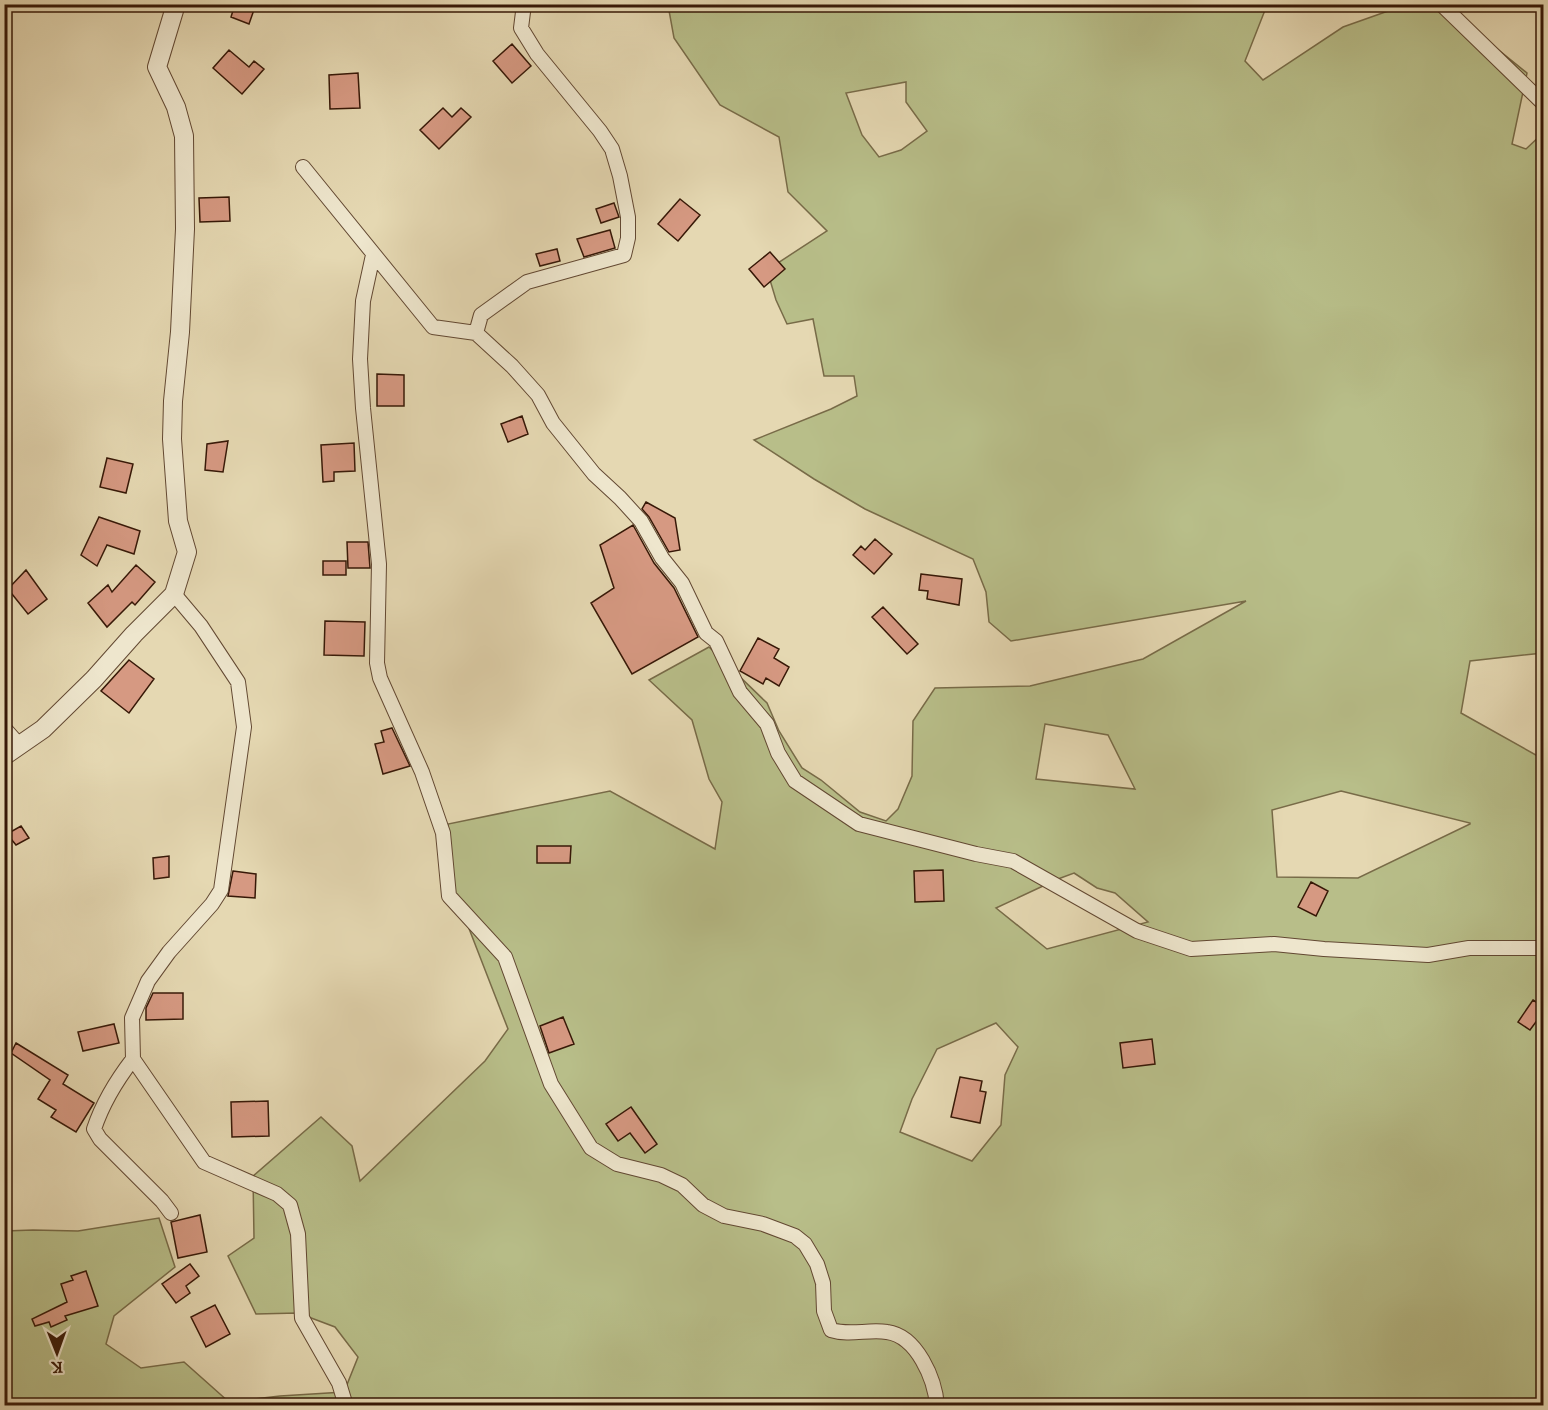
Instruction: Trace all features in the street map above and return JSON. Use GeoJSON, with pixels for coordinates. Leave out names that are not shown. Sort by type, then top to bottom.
{"type":"FeatureCollection","features":[{"type":"Feature","properties":{"kind":"street"},"geometry":{"type":"LineString","coordinates":[[4,756],[43,729],[174,594],[187,552],[178,521],[172,439],[183,263],[184,136],[176,107],[157,67],[176,4]]}},
{"type":"Feature","properties":{"kind":"street"},"geometry":{"type":"LineString","coordinates":[[476,333],[481,315],[527,282],[624,255],[627,238],[628,218],[612,149],[537,54],[521,28],[524,4]]}},
{"type":"Feature","properties":{"kind":"street"},"geometry":{"type":"LineString","coordinates":[[1441,4],[1544,104]]}},
{"type":"Feature","properties":{"kind":"street"},"geometry":{"type":"LineString","coordinates":[[303,167],[433,327],[476,333],[512,366],[538,395],[553,423],[594,474],[641,521],[662,558],[682,583],[706,633],[716,641],[740,692],[767,724],[778,753],[795,781],[859,824],[976,854],[1013,861],[1137,931],[1191,949],[1274,944],[1428,955],[1469,948],[1544,948]]}},
{"type":"Feature","properties":{"kind":"street"},"geometry":{"type":"LineString","coordinates":[[373,255],[363,301],[360,360],[379,564],[377,663],[380,678],[422,772],[443,833],[449,896],[505,957],[550,1084],[591,1148],[617,1164],[661,1175],[682,1185],[703,1205],[724,1216],[763,1224],[795,1236],[805,1244],[817,1264],[823,1283],[824,1311],[831,1330],[843,1334],[887,1332],[900,1336],[909,1343],[923,1363],[936,1395],[937,1406]]}},
{"type":"Feature","properties":{"kind":"street"},"geometry":{"type":"LineString","coordinates":[[174,594],[201,626],[238,682],[244,727],[221,890],[148,981],[132,1018],[134,1059],[204,1162],[277,1194],[290,1205],[298,1234],[302,1318],[339,1383],[346,1406]]}},
{"type":"Feature","properties":{"kind":"street"},"geometry":{"type":"LineString","coordinates":[[4,728],[20,746]]}},
{"type":"Feature","properties":{"kind":"street"},"geometry":{"type":"LineString","coordinates":[[134,1059],[116,1080],[100,1109],[94,1129],[100,1139],[162,1201],[171,1213]]}},
{"type":"Feature","properties":{"kind":"green space"},"geometry":{"type":"Polygon","coordinates":[[[668,5],[1267,5],[1245,61],[1263,80],[1343,27],[1405,5],[1443,5],[1527,73],[1512,144],[1526,149],[1543,133],[1543,653],[1470,661],[1461,713],[1543,759],[1543,1405],[5,1406],[5,1231],[78,1231],[159,1218],[175,1267],[114,1316],[106,1344],[141,1368],[184,1362],[229,1402],[344,1392],[358,1357],[335,1327],[298,1313],[256,1314],[228,1256],[254,1238],[253,1176],[321,1117],[352,1146],[360,1181],[485,1061],[508,1029],[449,877],[448,824],[610,791],[715,849],[722,802],[709,779],[692,720],[649,680],[709,647],[767,703],[779,731],[802,768],[821,780],[860,812],[886,821],[898,809],[912,776],[913,721],[935,688],[1030,686],[1143,659],[1246,601],[1011,641],[989,622],[986,592],[973,559],[865,509],[754,440],[857,396],[854,376],[824,376],[813,319],[787,324],[776,300],[767,270],[827,231],[788,192],[779,137],[720,105],[674,38],[668,5]],[[906,82],[846,93],[862,135],[879,157],[901,150],[927,131],[906,102],[906,82]],[[1045,724],[1036,779],[1135,789],[1108,735],[1045,724]],[[1341,791],[1272,810],[1277,877],[1358,878],[1470,824],[1341,791]],[[1074,873],[996,908],[1047,949],[1148,922],[1115,893],[1097,888],[1074,873]],[[996,1023],[937,1049],[912,1099],[900,1132],[972,1161],[1001,1125],[1005,1075],[1018,1047],[996,1023]]]}},
{"type":"Feature","properties":{"kind":"building"},"geometry":{"type":"Polygon","coordinates":[[[235,4],[256,4],[249,24],[231,17],[235,4]]]}},
{"type":"Feature","properties":{"kind":"building"},"geometry":{"type":"Polygon","coordinates":[[[512,44],[531,66],[512,83],[493,61],[512,44]]]}},
{"type":"Feature","properties":{"kind":"building"},"geometry":{"type":"Polygon","coordinates":[[[229,50],[249,67],[254,61],[264,69],[242,94],[213,68],[229,50]]]}},
{"type":"Feature","properties":{"kind":"building"},"geometry":{"type":"Polygon","coordinates":[[[358,73],[360,108],[330,109],[329,75],[358,73]]]}},
{"type":"Feature","properties":{"kind":"building"},"geometry":{"type":"Polygon","coordinates":[[[443,108],[452,117],[461,108],[471,117],[439,149],[420,130],[443,108]]]}},
{"type":"Feature","properties":{"kind":"building"},"geometry":{"type":"Polygon","coordinates":[[[229,197],[230,221],[200,222],[199,198],[229,197]]]}},
{"type":"Feature","properties":{"kind":"building"},"geometry":{"type":"Polygon","coordinates":[[[680,199],[700,215],[678,241],[658,224],[680,199]]]}},
{"type":"Feature","properties":{"kind":"building"},"geometry":{"type":"Polygon","coordinates":[[[614,203],[619,217],[601,223],[596,209],[614,203]]]}},
{"type":"Feature","properties":{"kind":"building"},"geometry":{"type":"Polygon","coordinates":[[[610,230],[615,248],[584,257],[577,239],[610,230]]]}},
{"type":"Feature","properties":{"kind":"building"},"geometry":{"type":"Polygon","coordinates":[[[557,249],[560,261],[540,266],[536,254],[557,249]]]}},
{"type":"Feature","properties":{"kind":"building"},"geometry":{"type":"Polygon","coordinates":[[[770,252],[785,269],[764,287],[749,269],[770,252]]]}},
{"type":"Feature","properties":{"kind":"building"},"geometry":{"type":"Polygon","coordinates":[[[377,374],[404,375],[404,406],[377,406],[377,374]]]}},
{"type":"Feature","properties":{"kind":"building"},"geometry":{"type":"Polygon","coordinates":[[[522,416],[528,434],[508,442],[501,424],[522,416]]]}},
{"type":"Feature","properties":{"kind":"building"},"geometry":{"type":"Polygon","coordinates":[[[228,441],[223,472],[205,470],[207,444],[228,441]]]}},
{"type":"Feature","properties":{"kind":"building"},"geometry":{"type":"Polygon","coordinates":[[[354,443],[355,471],[334,472],[334,481],[323,482],[321,445],[354,443]]]}},
{"type":"Feature","properties":{"kind":"building"},"geometry":{"type":"Polygon","coordinates":[[[107,458],[133,464],[126,493],[100,487],[107,458]]]}},
{"type":"Feature","properties":{"kind":"building"},"geometry":{"type":"Polygon","coordinates":[[[646,502],[675,518],[680,550],[669,552],[642,509],[646,502]]]}},
{"type":"Feature","properties":{"kind":"building"},"geometry":{"type":"Polygon","coordinates":[[[99,517],[140,531],[134,554],[107,545],[97,566],[81,555],[99,517]]]}},
{"type":"Feature","properties":{"kind":"building"},"geometry":{"type":"Polygon","coordinates":[[[633,525],[654,563],[674,588],[698,637],[632,674],[591,603],[614,588],[600,545],[633,525]]]}},
{"type":"Feature","properties":{"kind":"building"},"geometry":{"type":"Polygon","coordinates":[[[875,539],[892,554],[874,574],[853,555],[861,546],[865,550],[875,539]]]}},
{"type":"Feature","properties":{"kind":"building"},"geometry":{"type":"Polygon","coordinates":[[[347,542],[368,542],[370,568],[348,568],[347,542]]]}},
{"type":"Feature","properties":{"kind":"building"},"geometry":{"type":"Polygon","coordinates":[[[323,561],[346,561],[346,575],[323,575],[323,561]]]}},
{"type":"Feature","properties":{"kind":"building"},"geometry":{"type":"Polygon","coordinates":[[[136,565],[155,582],[135,605],[132,602],[107,627],[88,603],[108,585],[112,592],[136,565]]]}},
{"type":"Feature","properties":{"kind":"building"},"geometry":{"type":"Polygon","coordinates":[[[26,570],[47,599],[28,614],[8,589],[26,570]]]}},
{"type":"Feature","properties":{"kind":"building"},"geometry":{"type":"Polygon","coordinates":[[[921,574],[962,579],[959,605],[927,599],[928,591],[919,590],[921,574]]]}},
{"type":"Feature","properties":{"kind":"building"},"geometry":{"type":"Polygon","coordinates":[[[883,607],[918,644],[907,654],[872,617],[883,607]]]}},
{"type":"Feature","properties":{"kind":"building"},"geometry":{"type":"Polygon","coordinates":[[[325,621],[365,622],[364,656],[324,655],[325,621]]]}},
{"type":"Feature","properties":{"kind":"building"},"geometry":{"type":"Polygon","coordinates":[[[758,638],[779,649],[774,658],[789,667],[779,686],[766,678],[763,684],[740,671],[758,638]]]}},
{"type":"Feature","properties":{"kind":"building"},"geometry":{"type":"Polygon","coordinates":[[[129,660],[154,679],[129,713],[101,691],[129,660]]]}},
{"type":"Feature","properties":{"kind":"building"},"geometry":{"type":"Polygon","coordinates":[[[392,728],[410,766],[383,774],[375,744],[384,742],[381,731],[392,728]]]}},
{"type":"Feature","properties":{"kind":"building"},"geometry":{"type":"Polygon","coordinates":[[[21,826],[29,838],[16,845],[7,834],[21,826]]]}},
{"type":"Feature","properties":{"kind":"building"},"geometry":{"type":"Polygon","coordinates":[[[537,846],[571,846],[570,863],[537,863],[537,846]]]}},
{"type":"Feature","properties":{"kind":"building"},"geometry":{"type":"Polygon","coordinates":[[[169,856],[169,877],[154,879],[153,858],[169,856]]]}},
{"type":"Feature","properties":{"kind":"building"},"geometry":{"type":"Polygon","coordinates":[[[943,870],[944,901],[915,902],[914,871],[943,870]]]}},
{"type":"Feature","properties":{"kind":"building"},"geometry":{"type":"Polygon","coordinates":[[[233,871],[256,874],[255,898],[228,896],[233,871]]]}},
{"type":"Feature","properties":{"kind":"building"},"geometry":{"type":"Polygon","coordinates":[[[1311,882],[1328,891],[1316,916],[1298,907],[1311,882]]]}},
{"type":"Feature","properties":{"kind":"building"},"geometry":{"type":"Polygon","coordinates":[[[153,993],[183,993],[183,1019],[146,1020],[146,1008],[153,993]]]}},
{"type":"Feature","properties":{"kind":"building"},"geometry":{"type":"Polygon","coordinates":[[[1533,1000],[1544,1007],[1544,1011],[1530,1030],[1518,1022],[1533,1000]]]}},
{"type":"Feature","properties":{"kind":"building"},"geometry":{"type":"Polygon","coordinates":[[[563,1017],[574,1044],[549,1053],[540,1026],[563,1017]]]}},
{"type":"Feature","properties":{"kind":"building"},"geometry":{"type":"Polygon","coordinates":[[[114,1024],[119,1043],[83,1051],[78,1032],[114,1024]]]}},
{"type":"Feature","properties":{"kind":"building"},"geometry":{"type":"Polygon","coordinates":[[[1152,1039],[1155,1064],[1123,1068],[1120,1043],[1152,1039]]]}},
{"type":"Feature","properties":{"kind":"building"},"geometry":{"type":"Polygon","coordinates":[[[16,1043],[68,1075],[63,1084],[94,1103],[76,1132],[51,1117],[56,1110],[38,1099],[50,1080],[11,1053],[16,1043]]]}},
{"type":"Feature","properties":{"kind":"building"},"geometry":{"type":"Polygon","coordinates":[[[960,1077],[982,1081],[980,1091],[986,1092],[980,1123],[951,1117],[960,1077]]]}},
{"type":"Feature","properties":{"kind":"building"},"geometry":{"type":"Polygon","coordinates":[[[268,1101],[269,1136],[232,1137],[231,1102],[268,1101]]]}},
{"type":"Feature","properties":{"kind":"building"},"geometry":{"type":"Polygon","coordinates":[[[631,1107],[657,1144],[645,1153],[630,1133],[618,1141],[606,1124],[631,1107]]]}},
{"type":"Feature","properties":{"kind":"building"},"geometry":{"type":"Polygon","coordinates":[[[200,1215],[207,1252],[178,1258],[171,1222],[200,1215]]]}},
{"type":"Feature","properties":{"kind":"building"},"geometry":{"type":"Polygon","coordinates":[[[190,1264],[199,1276],[186,1286],[190,1293],[176,1303],[162,1284],[190,1264]]]}},
{"type":"Feature","properties":{"kind":"building"},"geometry":{"type":"Polygon","coordinates":[[[86,1271],[98,1306],[65,1316],[67,1320],[51,1327],[49,1322],[35,1326],[32,1319],[67,1302],[61,1284],[73,1280],[71,1276],[86,1271]]]}},
{"type":"Feature","properties":{"kind":"building"},"geometry":{"type":"Polygon","coordinates":[[[215,1305],[230,1334],[206,1347],[191,1317],[215,1305]]]}}]}
